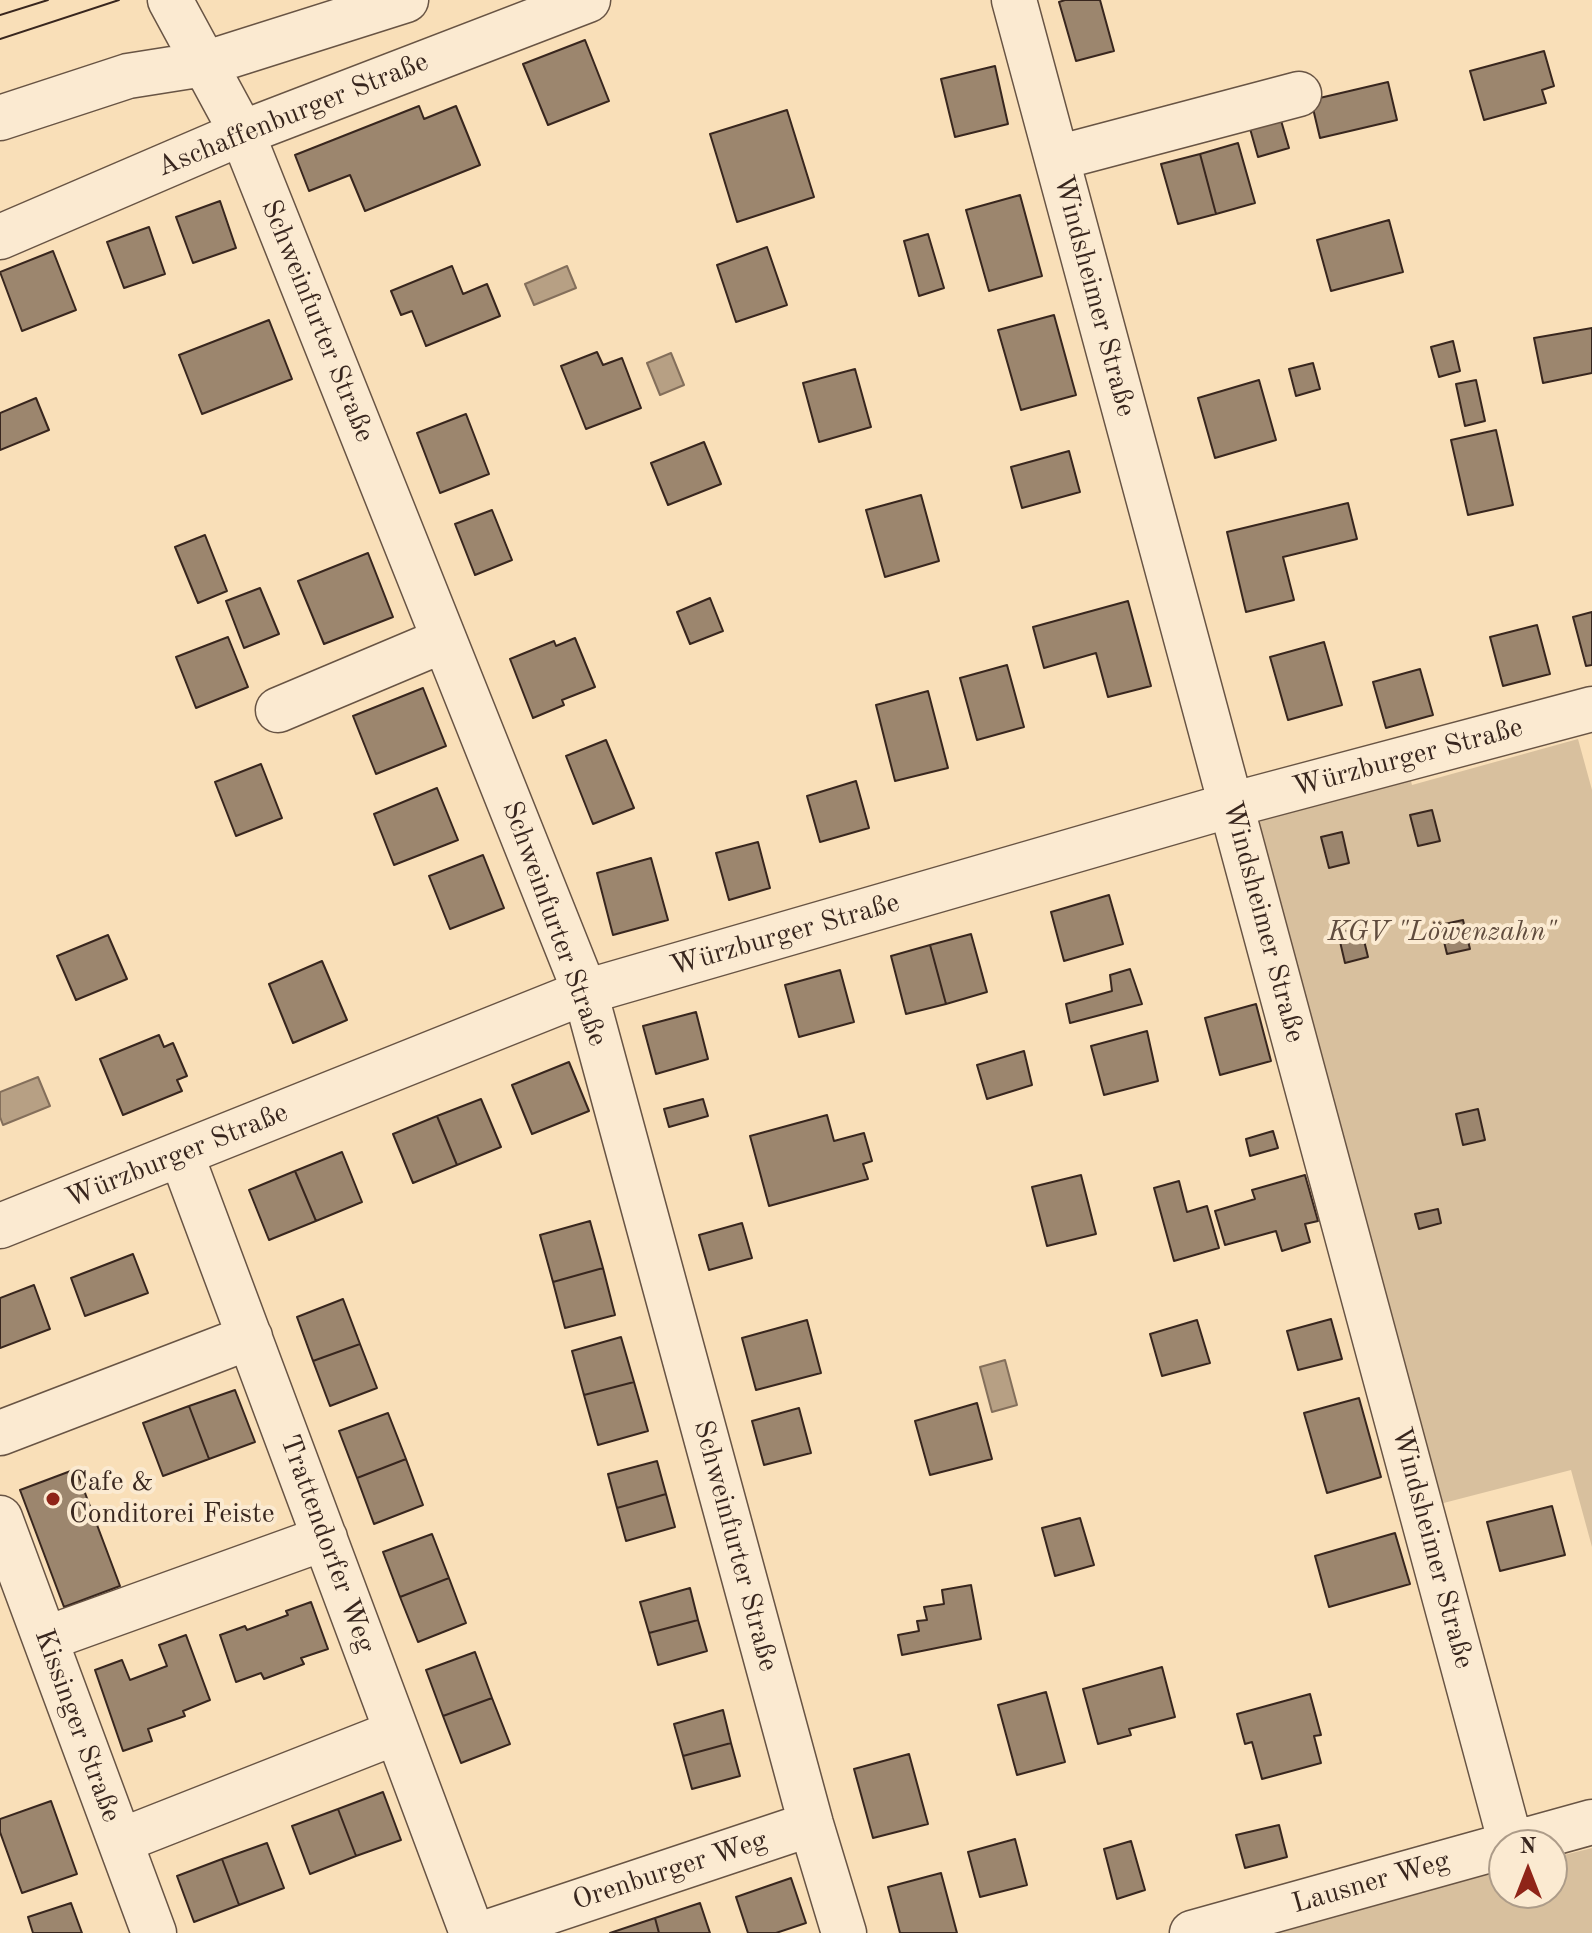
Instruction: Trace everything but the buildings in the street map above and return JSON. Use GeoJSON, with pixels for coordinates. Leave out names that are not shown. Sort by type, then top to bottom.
{"type":"FeatureCollection","features":[{"type":"Feature","properties":{"kind":"street","name":"Schweinfurter Straße"},"geometry":{"type":"LineString","coordinates":[[170,0],[242,133],[585,992],[811,1824],[844,1933]]}},
{"type":"Feature","properties":{"kind":"street"},"geometry":{"type":"LineString","coordinates":[[0,118],[128,76],[204,64],[406,0]]}},
{"type":"Feature","properties":{"kind":"street","name":"Aschaffenburger Straße"},"geometry":{"type":"LineString","coordinates":[[0,237],[242,133],[588,0]]}},
{"type":"Feature","properties":{"kind":"street","name":"Windsheimer Straße"},"geometry":{"type":"LineString","coordinates":[[1014,0],[1504,1829]]}},
{"type":"Feature","properties":{"kind":"street"},"geometry":{"type":"LineString","coordinates":[[1057,158],[1299,94]]}},
{"type":"Feature","properties":{"kind":"street"},"geometry":{"type":"LineString","coordinates":[[278,710],[444,640]]}},
{"type":"Feature","properties":{"kind":"street","name":"Würzburger Straße"},"geometry":{"type":"LineString","coordinates":[[0,1226],[585,992],[1231,805],[1592,709]]}},
{"type":"Feature","properties":{"kind":"street","name":"Trattendorfer Weg"},"geometry":{"type":"LineString","coordinates":[[181,1154],[472,1933]]}},
{"type":"Feature","properties":{"kind":"street"},"geometry":{"type":"LineString","coordinates":[[0,1433],[250,1337]]}},
{"type":"Feature","properties":{"kind":"street","name":"Kissinger Straße"},"geometry":{"type":"LineString","coordinates":[[0,1521],[154,1933]]}},
{"type":"Feature","properties":{"kind":"street"},"geometry":{"type":"LineString","coordinates":[[45,1639],[325,1538]]}},
{"type":"Feature","properties":{"kind":"street"},"geometry":{"type":"LineString","coordinates":[[120,1841],[397,1732]]}},
{"type":"Feature","properties":{"kind":"street","name":"Lausner Weg"},"geometry":{"type":"LineString","coordinates":[[1566,1829],[1592,1822]]}},
{"type":"Feature","properties":{"kind":"street","name":"Orenburger Weg"},"geometry":{"type":"LineString","coordinates":[[485,1933],[811,1824]]}},
{"type":"Feature","properties":{"kind":"street","name":"Lausner Weg"},"geometry":{"type":"LineString","coordinates":[[1192,1933],[1488,1851]]}},
{"type":"Feature","properties":{"kind":"green space","name":"KGV \"Löwenzahn\""},"geometry":{"type":"Polygon","coordinates":[[[1578,739],[1592,790],[1592,1547],[1571,1470],[1432,1506],[1256,828],[1268,811],[1409,773],[1412,785],[1578,739]]]}},
{"type":"Feature","properties":{"kind":"green space"},"geometry":{"type":"Polygon","coordinates":[[[1592,1848],[1592,1933],[1250,1933],[1488,1874],[1488,1909],[1568,1909],[1568,1854],[1592,1848]]]}},
{"type":"Feature","properties":{"kind":"shaded area"},"geometry":{"type":"Polygon","coordinates":[[[567,266],[576,288],[534,305],[525,284],[567,266]]]}},
{"type":"Feature","properties":{"kind":"shaded area"},"geometry":{"type":"Polygon","coordinates":[[[671,353],[684,385],[660,395],[647,363],[671,353]]]}},
{"type":"Feature","properties":{"kind":"shaded area"},"geometry":{"type":"Polygon","coordinates":[[[38,1077],[50,1106],[3,1125],[0,1092],[38,1077]]]}},
{"type":"Feature","properties":{"kind":"shaded area"},"geometry":{"type":"Polygon","coordinates":[[[1005,1360],[1017,1405],[992,1412],[980,1367],[1005,1360]]]}},
{"type":"Feature","properties":{"kind":"tram line"},"geometry":{"type":"LineString","coordinates":[[0,15],[48,0]]}},
{"type":"Feature","properties":{"kind":"tram line"},"geometry":{"type":"LineString","coordinates":[[0,39],[119,0]]}},
{"type":"Feature","properties":{"kind":"place","name":"Cafe & Conditorei Feiste"},"geometry":{"type":"Point","coordinates":[53,1499]}}]}
